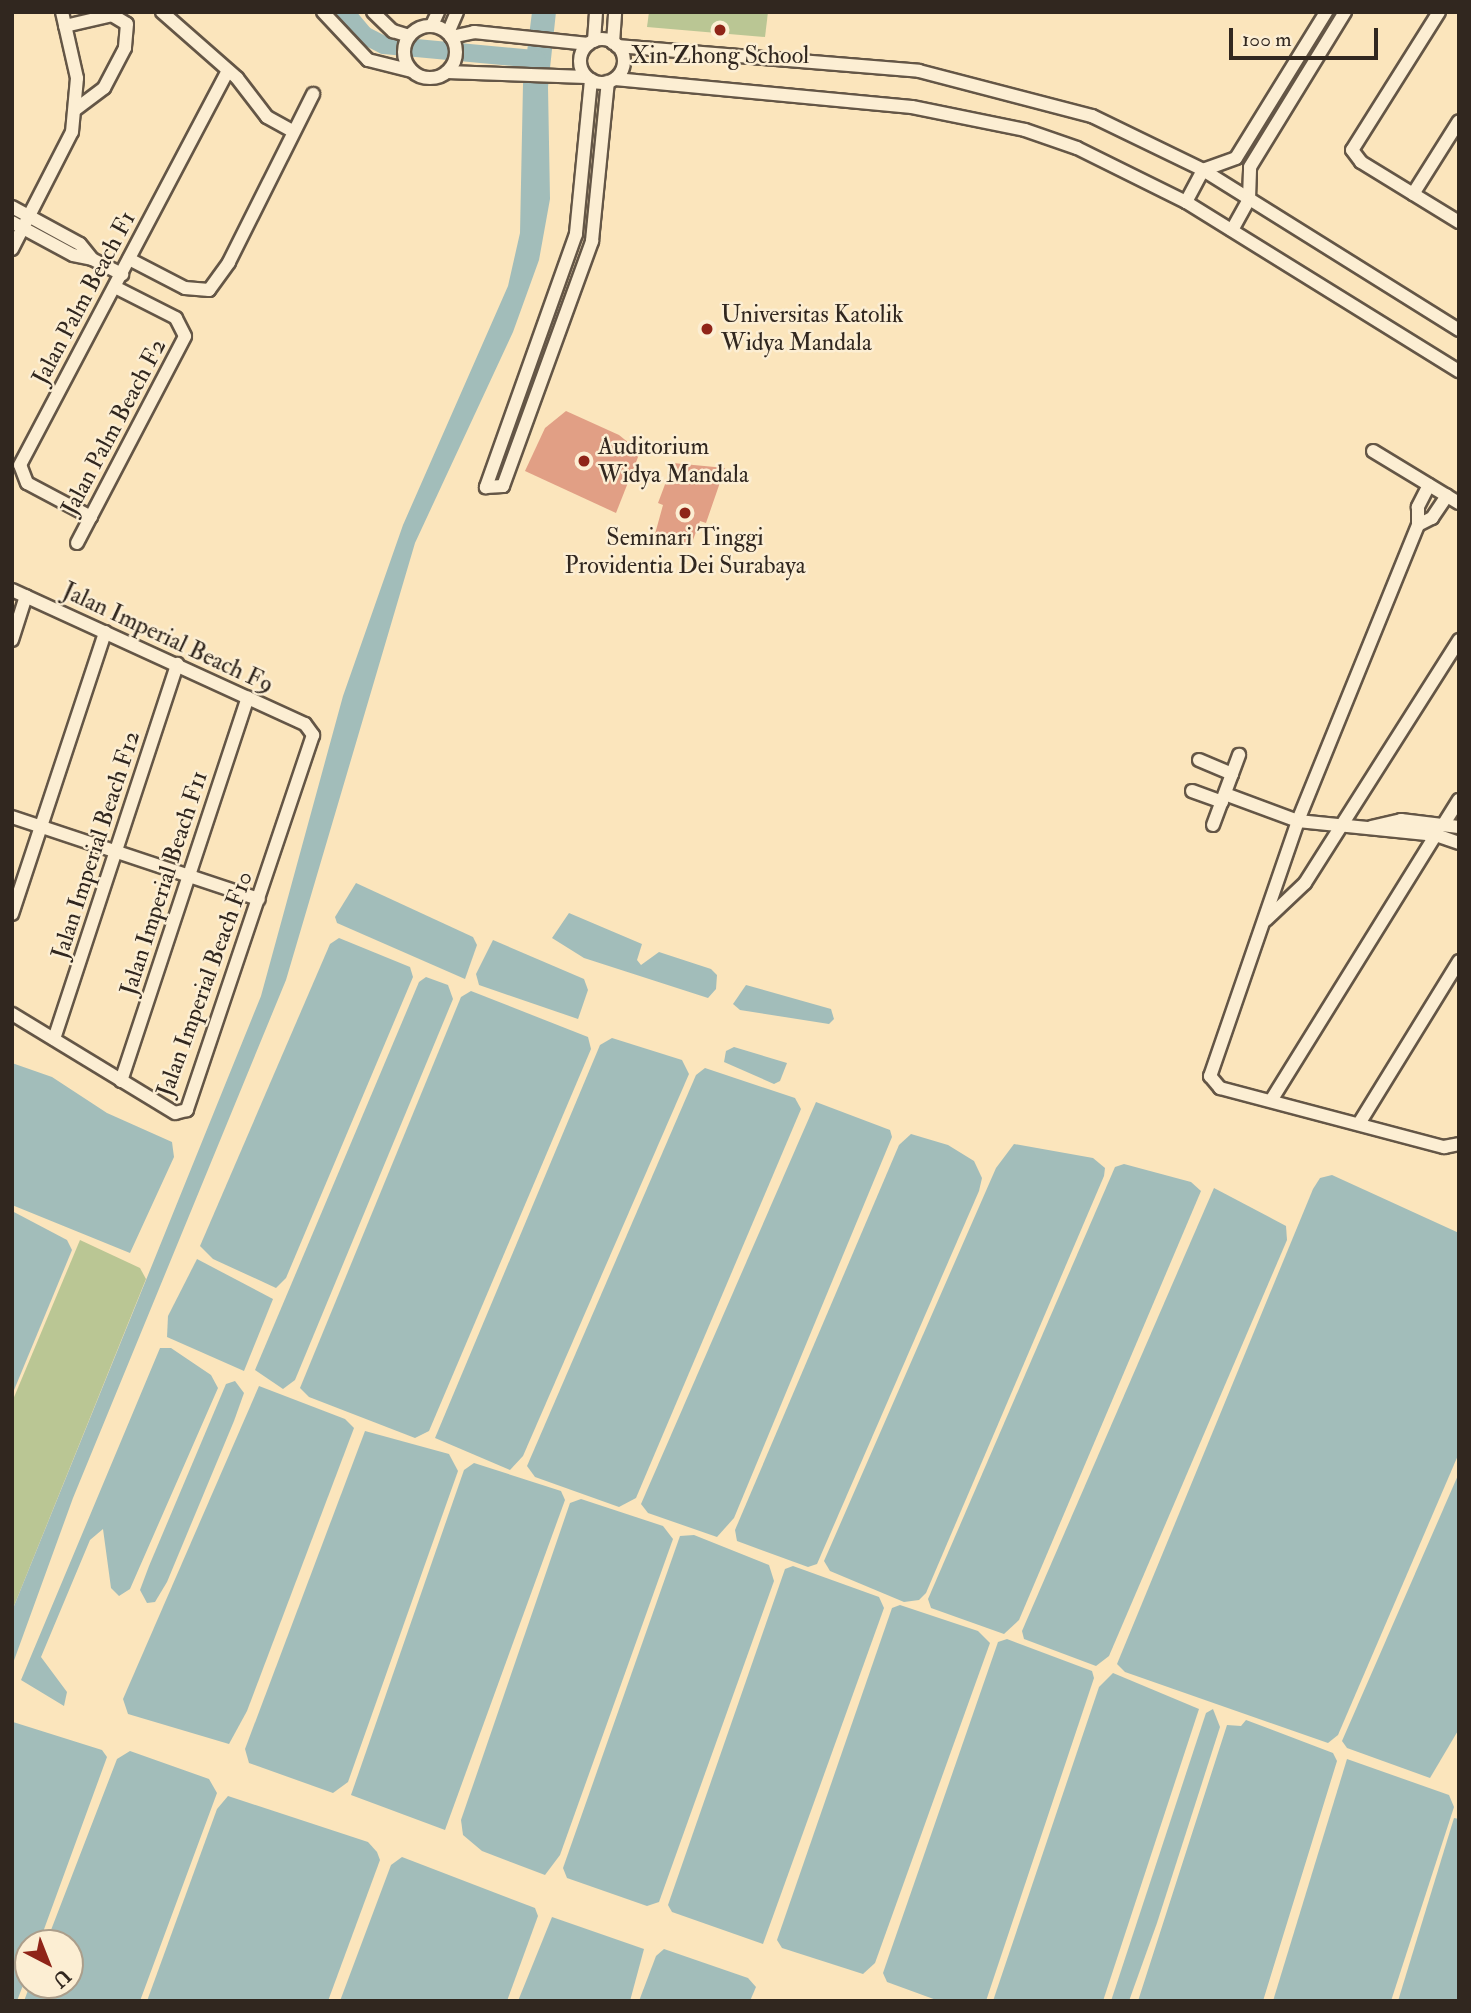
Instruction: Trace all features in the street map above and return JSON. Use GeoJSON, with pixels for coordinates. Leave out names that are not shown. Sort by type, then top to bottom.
{"type":"FeatureCollection","features":[{"type":"Feature","properties":{"kind":"street"},"geometry":{"type":"LineString","coordinates":[[12,249],[22,222],[61,157],[76,109],[77,78],[62,12]]}},
{"type":"Feature","properties":{"kind":"street"},"geometry":{"type":"LineString","coordinates":[[162,12],[228,70],[267,117],[292,131]]}},
{"type":"Feature","properties":{"kind":"street"},"geometry":{"type":"LineString","coordinates":[[323,12],[368,60],[429,78],[447,72],[566,75],[972,117],[1077,148],[1186,202],[1459,371]]}},
{"type":"Feature","properties":{"kind":"street"},"geometry":{"type":"LineString","coordinates":[[373,12],[393,31],[409,36],[432,25],[438,12]]}},
{"type":"Feature","properties":{"kind":"street"},"geometry":{"type":"LineString","coordinates":[[447,72],[456,57],[449,35],[457,12]]}},
{"type":"Feature","properties":{"kind":"street"},"geometry":{"type":"LineString","coordinates":[[596,12],[591,43],[580,60],[588,79],[576,234],[486,487],[503,486],[592,241],[612,80],[623,65],[615,44],[615,12]]}},
{"type":"Feature","properties":{"kind":"street"},"geometry":{"type":"LineString","coordinates":[[1186,202],[1203,170],[1236,158],[1326,12]]}},
{"type":"Feature","properties":{"kind":"street"},"geometry":{"type":"LineString","coordinates":[[1232,230],[1249,199],[1250,167],[1345,12]]}},
{"type":"Feature","properties":{"kind":"street"},"geometry":{"type":"LineString","coordinates":[[1438,12],[1352,148],[1361,162],[1459,222]]}},
{"type":"Feature","properties":{"kind":"street"},"geometry":{"type":"LineString","coordinates":[[65,26],[112,15],[127,24],[125,48],[104,88],[76,109]]}},
{"type":"Feature","properties":{"kind":"street"},"geometry":{"type":"LineString","coordinates":[[432,25],[449,35],[510,34],[919,71],[976,82],[1092,116],[1203,170],[1459,330]]}},
{"type":"Feature","properties":{"kind":"street"},"geometry":{"type":"LineString","coordinates":[[409,36],[403,54],[412,71]]}},
{"type":"Feature","properties":{"kind":"street","name":"Jalan Palm Beach F1"},"geometry":{"type":"LineString","coordinates":[[91,517],[27,483],[20,465],[228,70]]}},
{"type":"Feature","properties":{"kind":"street"},"geometry":{"type":"LineString","coordinates":[[129,259],[185,288],[209,290],[229,262],[292,131],[313,94]]}},
{"type":"Feature","properties":{"kind":"street"},"geometry":{"type":"LineString","coordinates":[[1413,194],[1459,121]]}},
{"type":"Feature","properties":{"kind":"street"},"geometry":{"type":"LineString","coordinates":[[1236,158],[1250,167]]}},
{"type":"Feature","properties":{"kind":"street"},"geometry":{"type":"LineString","coordinates":[[12,207],[22,222],[80,244],[92,259],[122,274]]}},
{"type":"Feature","properties":{"kind":"street","name":"Jalan Palm Beach F2"},"geometry":{"type":"LineString","coordinates":[[77,543],[185,336],[176,318],[115,287]]}},
{"type":"Feature","properties":{"kind":"street"},"geometry":{"type":"LineString","coordinates":[[551,306],[566,311]]}},
{"type":"Feature","properties":{"kind":"street"},"geometry":{"type":"LineString","coordinates":[[1373,452],[1459,503]]}},
{"type":"Feature","properties":{"kind":"street"},"geometry":{"type":"LineString","coordinates":[[1429,485],[1418,507],[1418,525],[1298,821],[1210,1076],[1220,1088],[1360,1122],[1444,1147],[1459,1144]]}},
{"type":"Feature","properties":{"kind":"street"},"geometry":{"type":"LineString","coordinates":[[1418,525],[1432,517],[1447,496]]}},
{"type":"Feature","properties":{"kind":"street","name":"Jalan Imperial Beach F9"},"geometry":{"type":"LineString","coordinates":[[12,590],[305,724]]}},
{"type":"Feature","properties":{"kind":"street"},"geometry":{"type":"LineString","coordinates":[[12,640],[26,596]]}},
{"type":"Feature","properties":{"kind":"street"},"geometry":{"type":"LineString","coordinates":[[12,914],[105,632]]}},
{"type":"Feature","properties":{"kind":"street"},"geometry":{"type":"LineString","coordinates":[[1266,920],[1297,894],[1459,640]]}},
{"type":"Feature","properties":{"kind":"street","name":"Jalan Imperial Beach F12"},"geometry":{"type":"LineString","coordinates":[[54,1039],[177,664]]}},
{"type":"Feature","properties":{"kind":"street","name":"Jalan Imperial Beach F11"},"geometry":{"type":"LineString","coordinates":[[121,1081],[248,698]]}},
{"type":"Feature","properties":{"kind":"street","name":"Jalan Imperial Beach F10"},"geometry":{"type":"LineString","coordinates":[[12,1014],[175,1113],[187,1110],[312,740],[305,724]]}},
{"type":"Feature","properties":{"kind":"street"},"geometry":{"type":"LineString","coordinates":[[1213,825],[1239,755]]}},
{"type":"Feature","properties":{"kind":"street"},"geometry":{"type":"LineString","coordinates":[[1199,760],[1232,774]]}},
{"type":"Feature","properties":{"kind":"street"},"geometry":{"type":"LineString","coordinates":[[1192,791],[1298,821],[1371,827],[1401,820],[1445,822],[1459,827]]}},
{"type":"Feature","properties":{"kind":"street"},"geometry":{"type":"LineString","coordinates":[[1445,822],[1459,800]]}},
{"type":"Feature","properties":{"kind":"street"},"geometry":{"type":"LineString","coordinates":[[12,817],[259,899]]}},
{"type":"Feature","properties":{"kind":"street"},"geometry":{"type":"LineString","coordinates":[[1371,827],[1382,833],[1436,835],[1459,843]]}},
{"type":"Feature","properties":{"kind":"street"},"geometry":{"type":"LineString","coordinates":[[1272,1100],[1436,835]]}},
{"type":"Feature","properties":{"kind":"street"},"geometry":{"type":"LineString","coordinates":[[1360,1122],[1459,961]]}},
{"type":"Feature","properties":{"kind":"green space"},"geometry":{"type":"Polygon","coordinates":[[[649,12],[768,12],[765,37],[647,27],[649,12]]]}},
{"type":"Feature","properties":{"kind":"green space"},"geometry":{"type":"Polygon","coordinates":[[[80,1240],[140,1268],[146,1279],[12,1611],[12,1402],[80,1240]]]}},
{"type":"Feature","properties":{"kind":"water"},"geometry":{"type":"Polygon","coordinates":[[[334,12],[355,12],[375,36],[363,48],[334,12]]]}},
{"type":"Feature","properties":{"kind":"water"},"geometry":{"type":"Polygon","coordinates":[[[532,12],[556,12],[548,87],[550,199],[539,260],[513,332],[415,543],[286,980],[73,1498],[12,1666],[12,1611],[261,996],[343,696],[403,525],[508,286],[520,233],[523,84],[532,12]]]}},
{"type":"Feature","properties":{"kind":"water"},"geometry":{"type":"Polygon","coordinates":[[[356,883],[473,937],[477,945],[465,979],[337,923],[335,917],[356,883]]]}},
{"type":"Feature","properties":{"kind":"water"},"geometry":{"type":"Polygon","coordinates":[[[569,913],[642,944],[637,960],[641,965],[659,952],[711,969],[717,975],[716,989],[708,998],[584,958],[552,938],[569,913]]]}},
{"type":"Feature","properties":{"kind":"water"},"geometry":{"type":"Polygon","coordinates":[[[339,938],[410,967],[413,977],[286,1278],[276,1288],[213,1259],[200,1246],[330,944],[339,938]]]}},
{"type":"Feature","properties":{"kind":"water"},"geometry":{"type":"Polygon","coordinates":[[[493,940],[584,979],[588,990],[578,1019],[479,985],[476,974],[493,940]]]}},
{"type":"Feature","properties":{"kind":"water"},"geometry":{"type":"Polygon","coordinates":[[[426,977],[448,985],[453,999],[295,1380],[283,1389],[255,1370],[419,982],[426,977]]]}},
{"type":"Feature","properties":{"kind":"water"},"geometry":{"type":"Polygon","coordinates":[[[746,985],[831,1009],[834,1019],[829,1024],[740,1010],[733,1004],[746,985]]]}},
{"type":"Feature","properties":{"kind":"water"},"geometry":{"type":"Polygon","coordinates":[[[471,991],[588,1037],[591,1049],[429,1431],[415,1438],[309,1397],[300,1388],[461,997],[471,991]]]}},
{"type":"Feature","properties":{"kind":"water"},"geometry":{"type":"Polygon","coordinates":[[[612,1038],[682,1060],[689,1074],[523,1456],[510,1470],[435,1438],[600,1045],[612,1038]]]}},
{"type":"Feature","properties":{"kind":"water"},"geometry":{"type":"Polygon","coordinates":[[[734,1047],[787,1063],[780,1081],[774,1084],[724,1062],[726,1051],[734,1047]]]}},
{"type":"Feature","properties":{"kind":"water"},"geometry":{"type":"Polygon","coordinates":[[[12,1063],[52,1077],[107,1113],[172,1142],[174,1157],[130,1253],[12,1205],[12,1063]]]}},
{"type":"Feature","properties":{"kind":"water"},"geometry":{"type":"Polygon","coordinates":[[[705,1068],[795,1098],[801,1109],[636,1498],[619,1507],[535,1477],[527,1466],[696,1075],[705,1068]]]}},
{"type":"Feature","properties":{"kind":"water"},"geometry":{"type":"Polygon","coordinates":[[[816,1102],[890,1130],[892,1137],[734,1518],[717,1537],[648,1513],[641,1504],[816,1102]]]}},
{"type":"Feature","properties":{"kind":"water"},"geometry":{"type":"Polygon","coordinates":[[[911,1134],[948,1145],[974,1161],[982,1178],[979,1191],[817,1564],[808,1567],[737,1541],[735,1530],[899,1145],[911,1134]]]}},
{"type":"Feature","properties":{"kind":"water"},"geometry":{"type":"Polygon","coordinates":[[[1014,1144],[1093,1158],[1105,1168],[1104,1176],[926,1593],[919,1600],[904,1602],[830,1571],[824,1561],[996,1168],[1014,1144]]]}},
{"type":"Feature","properties":{"kind":"water"},"geometry":{"type":"Polygon","coordinates":[[[1124,1164],[1191,1182],[1201,1191],[1019,1620],[1004,1634],[931,1608],[928,1599],[1115,1167],[1124,1164]]]}},
{"type":"Feature","properties":{"kind":"water"},"geometry":{"type":"Polygon","coordinates":[[[1332,1175],[1459,1233],[1459,1453],[1338,1735],[1328,1743],[1125,1672],[1117,1664],[1313,1189],[1320,1178],[1332,1175]]]}},
{"type":"Feature","properties":{"kind":"water"},"geometry":{"type":"Polygon","coordinates":[[[1214,1188],[1286,1226],[1287,1240],[1109,1656],[1096,1666],[1024,1639],[1022,1631],[1214,1188]]]}},
{"type":"Feature","properties":{"kind":"water"},"geometry":{"type":"Polygon","coordinates":[[[12,1211],[67,1240],[72,1250],[12,1395],[12,1211]]]}},
{"type":"Feature","properties":{"kind":"water"},"geometry":{"type":"Polygon","coordinates":[[[197,1259],[273,1299],[244,1371],[167,1337],[168,1316],[197,1259]]]}},
{"type":"Feature","properties":{"kind":"water"},"geometry":{"type":"Polygon","coordinates":[[[160,1348],[171,1348],[211,1375],[218,1388],[130,1589],[119,1596],[111,1588],[103,1529],[90,1540],[41,1657],[67,1692],[64,1706],[21,1680],[160,1348]]]}},
{"type":"Feature","properties":{"kind":"water"},"geometry":{"type":"Polygon","coordinates":[[[235,1381],[244,1393],[234,1421],[167,1582],[155,1602],[147,1603],[140,1590],[149,1566],[226,1384],[235,1381]]]}},
{"type":"Feature","properties":{"kind":"water"},"geometry":{"type":"Polygon","coordinates":[[[259,1386],[345,1419],[354,1428],[247,1711],[229,1744],[128,1714],[123,1699],[259,1386]]]}},
{"type":"Feature","properties":{"kind":"water"},"geometry":{"type":"Polygon","coordinates":[[[365,1431],[449,1454],[458,1471],[348,1782],[333,1793],[249,1763],[245,1749],[365,1431]]]}},
{"type":"Feature","properties":{"kind":"water"},"geometry":{"type":"Polygon","coordinates":[[[474,1463],[561,1491],[565,1500],[445,1830],[351,1795],[464,1470],[474,1463]]]}},
{"type":"Feature","properties":{"kind":"water"},"geometry":{"type":"Polygon","coordinates":[[[1459,1473],[1459,1729],[1430,1778],[1347,1748],[1342,1741],[1459,1473]]]}},
{"type":"Feature","properties":{"kind":"water"},"geometry":{"type":"Polygon","coordinates":[[[581,1499],[663,1526],[673,1539],[560,1855],[545,1875],[482,1851],[463,1835],[461,1820],[570,1503],[581,1499]]]}},
{"type":"Feature","properties":{"kind":"water"},"geometry":{"type":"Polygon","coordinates":[[[694,1535],[769,1565],[774,1581],[659,1902],[647,1906],[567,1878],[563,1868],[680,1536],[694,1535]]]}},
{"type":"Feature","properties":{"kind":"water"},"geometry":{"type":"Polygon","coordinates":[[[793,1566],[879,1597],[884,1608],[763,1944],[672,1912],[668,1905],[785,1569],[793,1566]]]}},
{"type":"Feature","properties":{"kind":"water"},"geometry":{"type":"Polygon","coordinates":[[[900,1605],[978,1631],[990,1643],[875,1963],[863,1974],[782,1948],[777,1940],[892,1608],[900,1605]]]}},
{"type":"Feature","properties":{"kind":"water"},"geometry":{"type":"Polygon","coordinates":[[[1007,1639],[1092,1671],[1094,1678],[986,2001],[939,2001],[887,1982],[883,1973],[998,1642],[1007,1639]]]}},
{"type":"Feature","properties":{"kind":"water"},"geometry":{"type":"Polygon","coordinates":[[[1113,1673],[1199,1709],[1103,2001],[993,2001],[1099,1687],[1113,1673]]]}},
{"type":"Feature","properties":{"kind":"water"},"geometry":{"type":"Polygon","coordinates":[[[1213,1709],[1220,1727],[1157,1923],[1129,2001],[1111,2001],[1206,1713],[1213,1709]]]}},
{"type":"Feature","properties":{"kind":"water"},"geometry":{"type":"Polygon","coordinates":[[[1246,1720],[1333,1753],[1337,1761],[1263,2001],[1138,2001],[1227,1725],[1241,1726],[1246,1720]]]}},
{"type":"Feature","properties":{"kind":"water"},"geometry":{"type":"Polygon","coordinates":[[[13,1722],[102,1750],[107,1757],[44,1929],[14,1929],[14,1999],[18,1999],[12,2001],[13,1722]]]}},
{"type":"Feature","properties":{"kind":"water"},"geometry":{"type":"Polygon","coordinates":[[[130,1751],[209,1779],[217,1793],[140,2001],[24,2001],[84,1999],[84,1929],[51,1929],[117,1759],[130,1751]]]}},
{"type":"Feature","properties":{"kind":"water"},"geometry":{"type":"Polygon","coordinates":[[[1347,1759],[1449,1795],[1454,1807],[1391,2001],[1273,2001],[1347,1759]]]}},
{"type":"Feature","properties":{"kind":"water"},"geometry":{"type":"Polygon","coordinates":[[[228,1796],[368,1842],[377,1852],[380,1860],[328,2001],[147,2001],[217,1809],[228,1796]]]}},
{"type":"Feature","properties":{"kind":"water"},"geometry":{"type":"Polygon","coordinates":[[[1454,1818],[1459,1819],[1459,2001],[1398,2001],[1454,1818]]]}},
{"type":"Feature","properties":{"kind":"water"},"geometry":{"type":"Polygon","coordinates":[[[402,1857],[535,1908],[538,1916],[507,2001],[340,2001],[391,1865],[402,1857]]]}},
{"type":"Feature","properties":{"kind":"water"},"geometry":{"type":"Polygon","coordinates":[[[552,1917],[644,1949],[630,2001],[518,2001],[552,1917]]]}},
{"type":"Feature","properties":{"kind":"water"},"geometry":{"type":"Polygon","coordinates":[[[664,1949],[748,1978],[756,1987],[750,2001],[639,2001],[656,1956],[664,1949]]]}},
{"type":"Feature","properties":{"kind":"building","name":"Auditorium Widya Mandala"},"geometry":{"type":"Polygon","coordinates":[[[566,411],[619,435],[640,452],[616,513],[525,471],[545,428],[566,411]]]}},
{"type":"Feature","properties":{"kind":"building","name":"Seminari Tinggi Providentia Dei Surabaya"},"geometry":{"type":"Polygon","coordinates":[[[673,463],[725,468],[706,523],[700,521],[690,548],[655,534],[663,505],[658,503],[673,463]]]}},
{"type":"Feature","properties":{"kind":"waterway"},"geometry":{"type":"LineString","coordinates":[[345,12],[364,35],[384,45],[536,59]]}},
{"type":"Feature","properties":{"kind":"place","name":"Xin Zhong School"},"geometry":{"type":"Point","coordinates":[720,30]}},
{"type":"Feature","properties":{"kind":"place","name":"Universitas Katolik Widya Mandala"},"geometry":{"type":"Point","coordinates":[707,329]}},
{"type":"Feature","properties":{"kind":"place","name":"Auditorium Widya Mandala"},"geometry":{"type":"Point","coordinates":[584,461]}},
{"type":"Feature","properties":{"kind":"place","name":"Seminari Tinggi Providentia Dei Surabaya"},"geometry":{"type":"Point","coordinates":[685,513]}}]}
